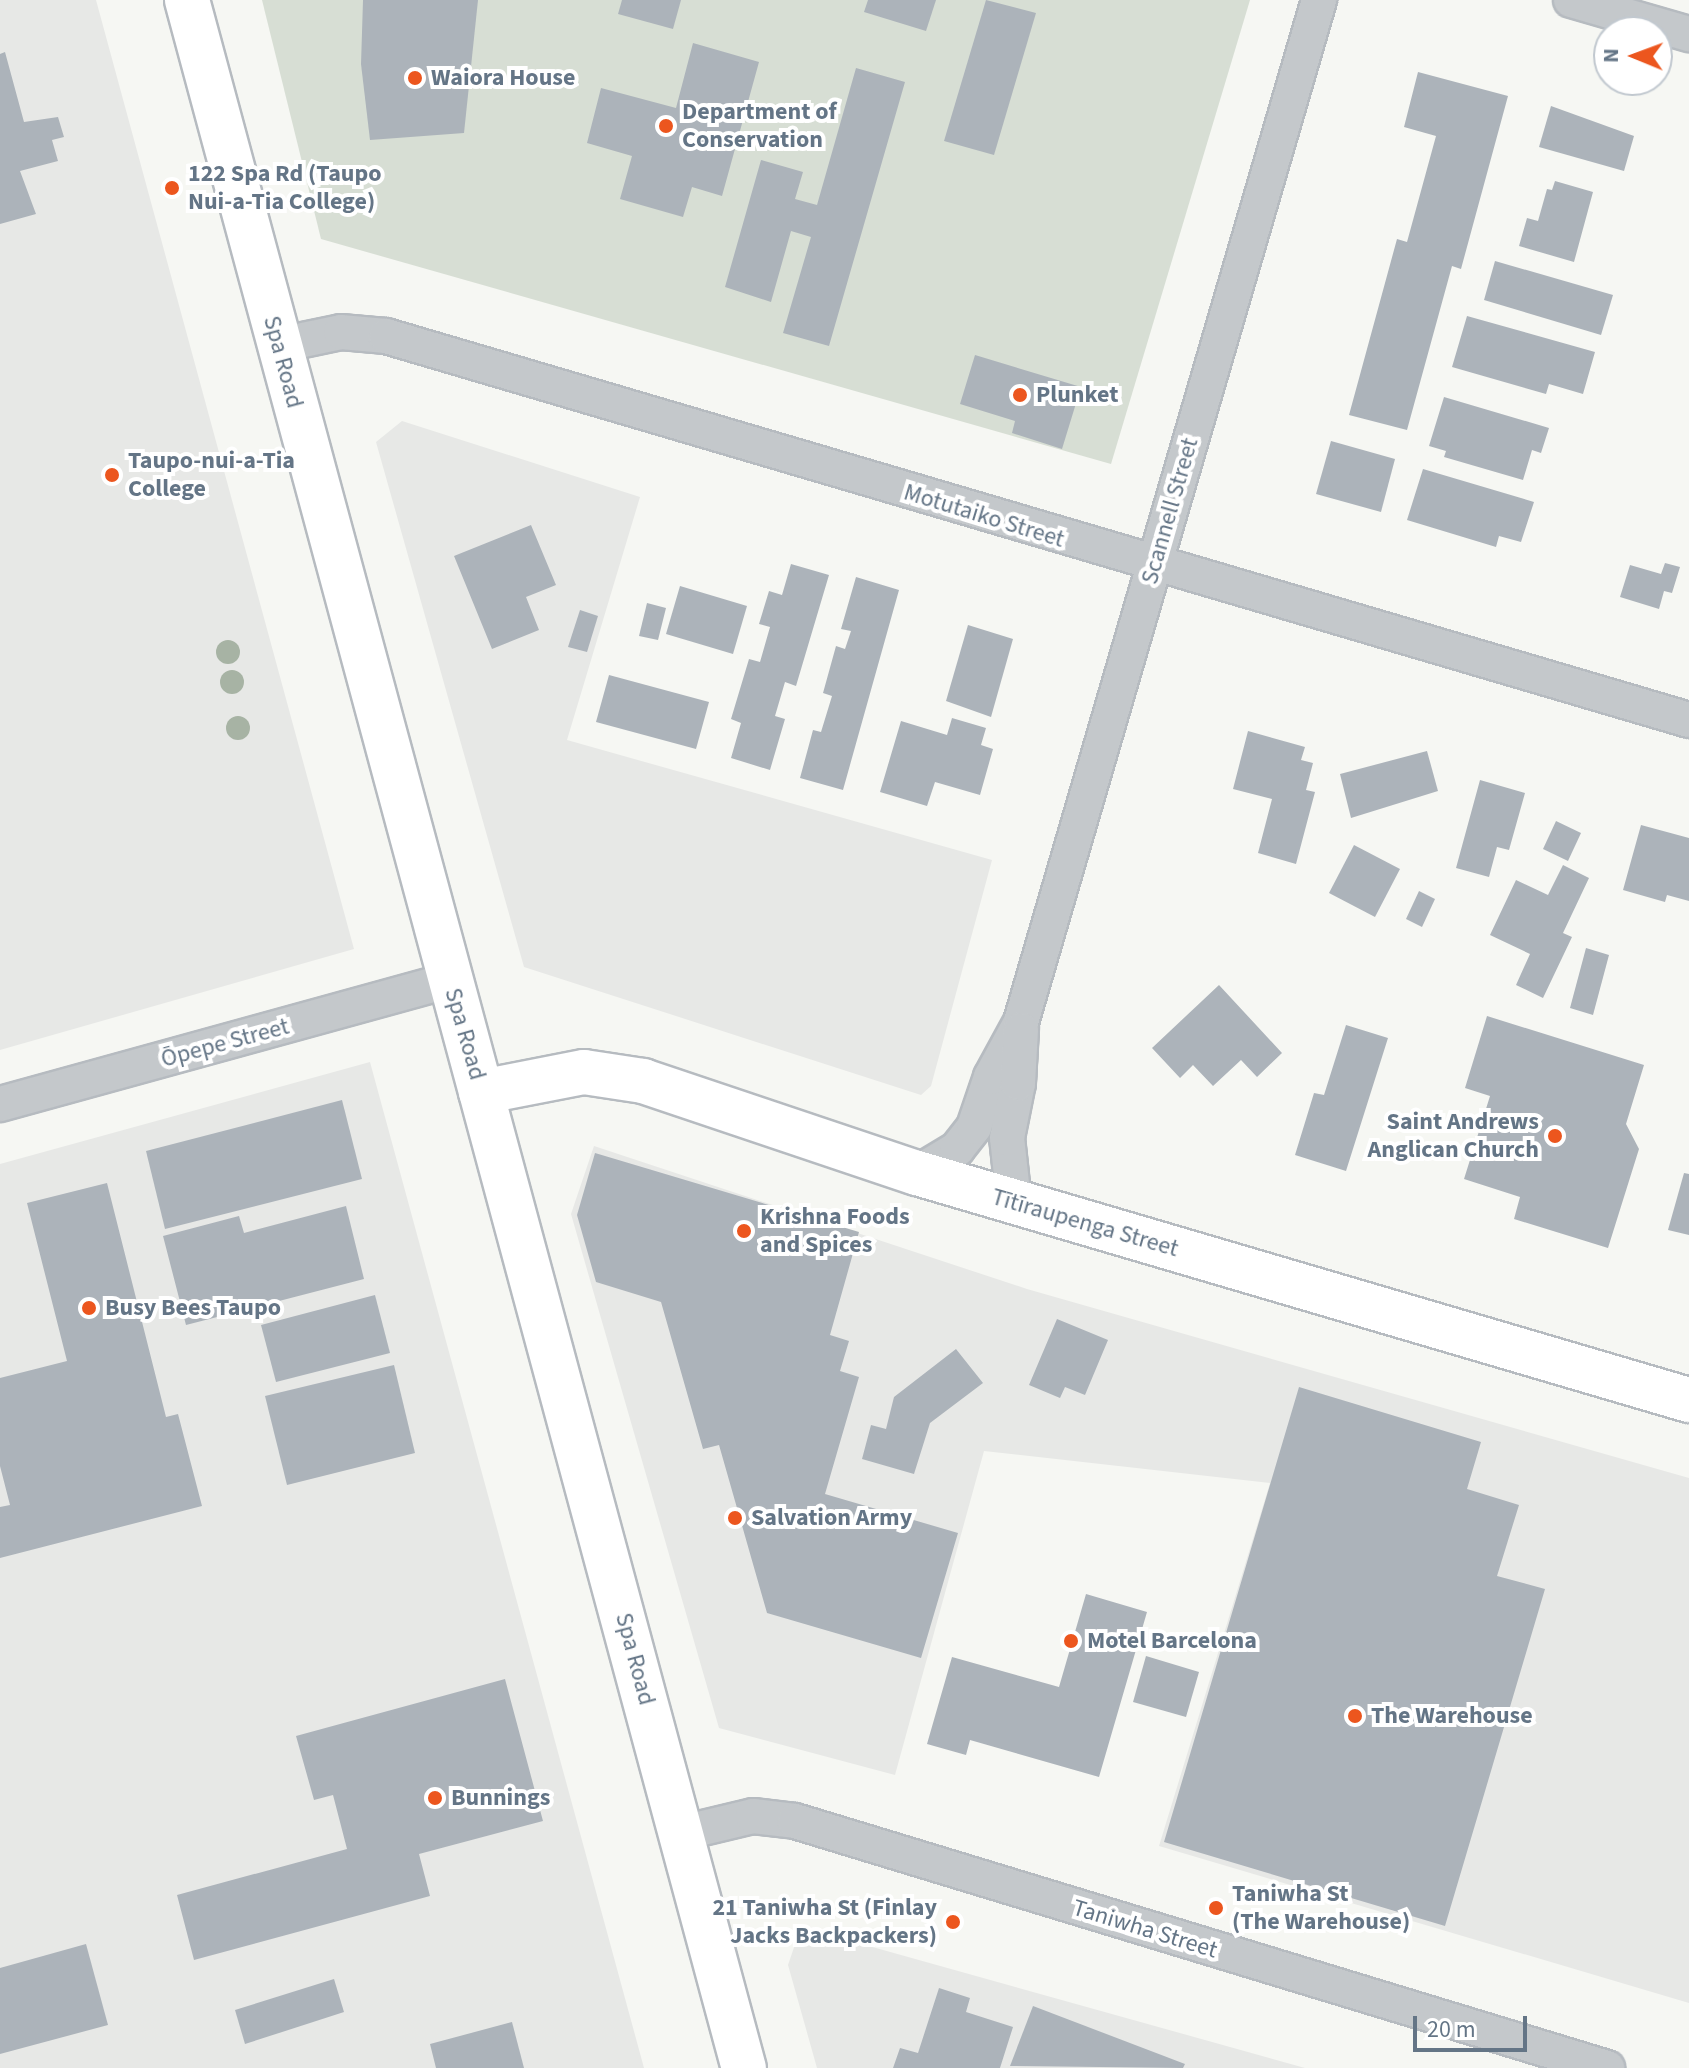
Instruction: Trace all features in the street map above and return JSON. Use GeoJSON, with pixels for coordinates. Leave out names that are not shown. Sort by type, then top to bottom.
{"type":"FeatureCollection","features":[{"type":"Feature","properties":{"kind":"main road","name":"Spa Road"},"geometry":{"type":"LineString","coordinates":[[187,0],[744,2068]]}},
{"type":"Feature","properties":{"kind":"main road","name":"Tītīraupenga Street"},"geometry":{"type":"LineString","coordinates":[[481,1092],[584,1072],[624,1076],[917,1173],[1689,1400]]}},
{"type":"Feature","properties":{"kind":"street","name":"Scannell Street"},"geometry":{"type":"LineString","coordinates":[[917,1173],[957,1149],[974,1127],[991,1077],[1021,1022],[1319,0]]}},
{"type":"Feature","properties":{"kind":"street"},"geometry":{"type":"LineString","coordinates":[[1571,0],[1689,34]]}},
{"type":"Feature","properties":{"kind":"street","name":"Motutaiko Street"},"geometry":{"type":"LineString","coordinates":[[279,345],[341,332],[386,336],[1154,567],[1689,720]]}},
{"type":"Feature","properties":{"kind":"street","name":"Ōpepe Street"},"geometry":{"type":"LineString","coordinates":[[0,1104],[449,980]]}},
{"type":"Feature","properties":{"kind":"street","name":"Scannell Street"},"geometry":{"type":"LineString","coordinates":[[1014,1202],[1007,1138],[1018,1083],[1021,1022]]}},
{"type":"Feature","properties":{"kind":"street","name":"Taniwha Street"},"geometry":{"type":"LineString","coordinates":[[682,1833],[753,1816],[795,1821],[1607,2068]]}},
{"type":"Feature","properties":{"kind":"shaded area","name":"Taupo-nui-a-Tia College"},"geometry":{"type":"Polygon","coordinates":[[[0,0],[96,0],[354,949],[0,1050],[0,0]]]}},
{"type":"Feature","properties":{"kind":"shaded area"},"geometry":{"type":"Polygon","coordinates":[[[262,0],[1250,0],[1111,464],[321,239],[262,0]]]}},
{"type":"Feature","properties":{"kind":"shaded area"},"geometry":{"type":"Polygon","coordinates":[[[402,421],[640,497],[567,740],[992,860],[931,1086],[921,1095],[524,967],[376,442],[402,421]]]}},
{"type":"Feature","properties":{"kind":"shaded area"},"geometry":{"type":"Polygon","coordinates":[[[370,1062],[644,2068],[0,2068],[0,1164],[370,1062]]]}},
{"type":"Feature","properties":{"kind":"shaded area"},"geometry":{"type":"Polygon","coordinates":[[[594,1146],[1027,1289],[1689,1478],[1689,2003],[1159,1846],[1270,1483],[984,1451],[895,1775],[719,1728],[571,1214],[594,1146]]]}},
{"type":"Feature","properties":{"kind":"shaded area"},"geometry":{"type":"Polygon","coordinates":[[[801,1927],[1305,2068],[817,2068],[788,1965],[801,1927]]]}},
{"type":"Feature","properties":{"kind":"building","name":"Waiora House"},"geometry":{"type":"Polygon","coordinates":[[[363,0],[478,0],[464,133],[370,140],[361,64],[363,0]]]}},
{"type":"Feature","properties":{"kind":"building"},"geometry":{"type":"Polygon","coordinates":[[[622,0],[681,0],[673,29],[618,14],[622,0]]]}},
{"type":"Feature","properties":{"kind":"building"},"geometry":{"type":"Polygon","coordinates":[[[868,0],[936,0],[926,31],[864,12],[868,0]]]}},
{"type":"Feature","properties":{"kind":"building"},"geometry":{"type":"Polygon","coordinates":[[[986,0],[1036,13],[994,155],[944,141],[986,0]]]}},
{"type":"Feature","properties":{"kind":"building","name":"Department of Conservation"},"geometry":{"type":"Polygon","coordinates":[[[693,43],[759,62],[722,196],[692,187],[683,217],[620,199],[632,156],[587,143],[601,88],[676,108],[693,43]]]}},
{"type":"Feature","properties":{"kind":"building"},"geometry":{"type":"Polygon","coordinates":[[[5,52],[24,122],[58,117],[64,137],[52,140],[58,161],[20,171],[36,214],[0,224],[0,54],[5,52]]]}},
{"type":"Feature","properties":{"kind":"building"},"geometry":{"type":"Polygon","coordinates":[[[856,68],[905,82],[829,346],[783,333],[811,237],[791,231],[771,302],[725,287],[761,160],[803,172],[795,199],[817,205],[856,68]]]}},
{"type":"Feature","properties":{"kind":"building"},"geometry":{"type":"Polygon","coordinates":[[[1418,72],[1508,96],[1461,269],[1452,266],[1407,430],[1349,415],[1397,239],[1407,242],[1436,136],[1404,127],[1418,72]]]}},
{"type":"Feature","properties":{"kind":"building"},"geometry":{"type":"Polygon","coordinates":[[[1551,106],[1634,136],[1624,171],[1539,147],[1551,106]]]}},
{"type":"Feature","properties":{"kind":"building"},"geometry":{"type":"Polygon","coordinates":[[[1555,181],[1593,192],[1574,262],[1519,246],[1527,218],[1538,221],[1547,189],[1552,190],[1555,181]]]}},
{"type":"Feature","properties":{"kind":"building"},"geometry":{"type":"Polygon","coordinates":[[[1495,261],[1613,295],[1601,335],[1484,300],[1495,261]]]}},
{"type":"Feature","properties":{"kind":"building"},"geometry":{"type":"Polygon","coordinates":[[[1467,316],[1595,352],[1583,394],[1549,384],[1546,394],[1452,367],[1467,316]]]}},
{"type":"Feature","properties":{"kind":"building","name":"Plunket"},"geometry":{"type":"Polygon","coordinates":[[[975,355],[1081,387],[1062,449],[1012,433],[1015,421],[960,404],[975,355]]]}},
{"type":"Feature","properties":{"kind":"building"},"geometry":{"type":"Polygon","coordinates":[[[1444,397],[1549,428],[1541,453],[1532,450],[1523,480],[1444,457],[1446,451],[1429,446],[1444,397]]]}},
{"type":"Feature","properties":{"kind":"building"},"geometry":{"type":"Polygon","coordinates":[[[1331,441],[1395,459],[1381,512],[1316,494],[1331,441]]]}},
{"type":"Feature","properties":{"kind":"building"},"geometry":{"type":"Polygon","coordinates":[[[1423,469],[1534,502],[1521,542],[1499,536],[1496,547],[1407,520],[1423,469]]]}},
{"type":"Feature","properties":{"kind":"building"},"geometry":{"type":"Polygon","coordinates":[[[531,525],[556,585],[526,597],[539,630],[492,649],[454,556],[531,525]]]}},
{"type":"Feature","properties":{"kind":"building"},"geometry":{"type":"Polygon","coordinates":[[[1665,563],[1680,567],[1672,593],[1664,591],[1659,609],[1620,597],[1630,565],[1661,574],[1665,563]]]}},
{"type":"Feature","properties":{"kind":"building"},"geometry":{"type":"Polygon","coordinates":[[[791,564],[829,575],[796,686],[785,682],[775,716],[785,719],[770,770],[731,758],[741,723],[731,719],[749,659],[760,662],[770,627],[759,624],[769,591],[782,595],[791,564]]]}},
{"type":"Feature","properties":{"kind":"building"},"geometry":{"type":"Polygon","coordinates":[[[856,577],[899,590],[843,790],[800,778],[813,730],[821,732],[832,696],[823,693],[836,646],[845,649],[851,631],[841,629],[856,577]]]}},
{"type":"Feature","properties":{"kind":"building"},"geometry":{"type":"Polygon","coordinates":[[[680,586],[747,606],[733,654],[666,634],[680,586]]]}},
{"type":"Feature","properties":{"kind":"building"},"geometry":{"type":"Polygon","coordinates":[[[647,603],[666,608],[658,640],[639,636],[647,603]]]}},
{"type":"Feature","properties":{"kind":"building"},"geometry":{"type":"Polygon","coordinates":[[[580,610],[598,616],[587,652],[568,647],[580,610]]]}},
{"type":"Feature","properties":{"kind":"building"},"geometry":{"type":"Polygon","coordinates":[[[968,625],[1013,639],[991,717],[946,701],[968,625]]]}},
{"type":"Feature","properties":{"kind":"building"},"geometry":{"type":"Polygon","coordinates":[[[609,675],[709,702],[696,749],[596,722],[609,675]]]}},
{"type":"Feature","properties":{"kind":"building"},"geometry":{"type":"Polygon","coordinates":[[[952,718],[986,728],[981,745],[993,749],[980,795],[935,782],[927,806],[880,792],[901,721],[947,735],[952,718]]]}},
{"type":"Feature","properties":{"kind":"building"},"geometry":{"type":"Polygon","coordinates":[[[1248,731],[1305,747],[1301,760],[1313,763],[1306,790],[1315,792],[1296,864],[1258,853],[1272,799],[1233,789],[1248,731]]]}},
{"type":"Feature","properties":{"kind":"building"},"geometry":{"type":"Polygon","coordinates":[[[1427,751],[1438,791],[1351,818],[1340,774],[1427,751]]]}},
{"type":"Feature","properties":{"kind":"building"},"geometry":{"type":"Polygon","coordinates":[[[1480,780],[1525,793],[1509,850],[1497,847],[1489,877],[1456,868],[1480,780]]]}},
{"type":"Feature","properties":{"kind":"building"},"geometry":{"type":"Polygon","coordinates":[[[1556,821],[1581,833],[1568,861],[1543,849],[1556,821]]]}},
{"type":"Feature","properties":{"kind":"building"},"geometry":{"type":"Polygon","coordinates":[[[1641,825],[1689,838],[1689,901],[1667,895],[1665,902],[1623,890],[1641,825]]]}},
{"type":"Feature","properties":{"kind":"building"},"geometry":{"type":"Polygon","coordinates":[[[1354,845],[1400,869],[1375,917],[1329,893],[1354,845]]]}},
{"type":"Feature","properties":{"kind":"building"},"geometry":{"type":"Polygon","coordinates":[[[1563,865],[1589,878],[1563,933],[1572,937],[1543,998],[1516,985],[1530,954],[1490,935],[1516,880],[1548,895],[1563,865]]]}},
{"type":"Feature","properties":{"kind":"building"},"geometry":{"type":"Polygon","coordinates":[[[1419,891],[1435,899],[1422,927],[1406,919],[1419,891]]]}},
{"type":"Feature","properties":{"kind":"building"},"geometry":{"type":"Polygon","coordinates":[[[1586,948],[1609,955],[1593,1015],[1570,1008],[1586,948]]]}},
{"type":"Feature","properties":{"kind":"building"},"geometry":{"type":"Polygon","coordinates":[[[1219,985],[1282,1053],[1257,1077],[1241,1060],[1213,1086],[1193,1065],[1180,1078],[1152,1048],[1219,985]]]}},
{"type":"Feature","properties":{"kind":"building","name":"Saint Andrews Anglican Church"},"geometry":{"type":"Polygon","coordinates":[[[1487,1016],[1644,1065],[1626,1124],[1639,1149],[1608,1248],[1514,1219],[1520,1197],[1464,1179],[1490,1096],[1465,1088],[1487,1016]]]}},
{"type":"Feature","properties":{"kind":"building"},"geometry":{"type":"Polygon","coordinates":[[[1346,1025],[1388,1038],[1346,1171],[1295,1155],[1314,1093],[1324,1095],[1346,1025]]]}},
{"type":"Feature","properties":{"kind":"building"},"geometry":{"type":"Polygon","coordinates":[[[342,1100],[362,1179],[165,1229],[146,1151],[342,1100]]]}},
{"type":"Feature","properties":{"kind":"building"},"geometry":{"type":"Polygon","coordinates":[[[595,1153],[859,1232],[830,1335],[849,1341],[840,1371],[859,1377],[825,1494],[958,1533],[921,1658],[767,1613],[719,1445],[703,1449],[661,1302],[596,1282],[577,1215],[595,1153]]]}},
{"type":"Feature","properties":{"kind":"building"},"geometry":{"type":"Polygon","coordinates":[[[1684,1173],[1689,1174],[1689,1235],[1668,1230],[1684,1173]]]}},
{"type":"Feature","properties":{"kind":"building"},"geometry":{"type":"Polygon","coordinates":[[[107,1183],[166,1417],[178,1414],[202,1506],[0,1558],[0,1507],[10,1505],[0,1466],[0,1378],[67,1361],[27,1203],[107,1183]]]}},
{"type":"Feature","properties":{"kind":"building"},"geometry":{"type":"Polygon","coordinates":[[[346,1206],[364,1279],[186,1325],[163,1236],[239,1216],[244,1233],[346,1206]]]}},
{"type":"Feature","properties":{"kind":"building"},"geometry":{"type":"Polygon","coordinates":[[[375,1295],[390,1353],[276,1382],[261,1325],[375,1295]]]}},
{"type":"Feature","properties":{"kind":"building"},"geometry":{"type":"Polygon","coordinates":[[[1057,1319],[1108,1340],[1085,1395],[1065,1387],[1060,1398],[1029,1385],[1057,1319]]]}},
{"type":"Feature","properties":{"kind":"building"},"geometry":{"type":"Polygon","coordinates":[[[956,1349],[983,1383],[930,1423],[914,1474],[862,1459],[871,1425],[886,1429],[894,1397],[956,1349]]]}},
{"type":"Feature","properties":{"kind":"building"},"geometry":{"type":"Polygon","coordinates":[[[394,1365],[415,1453],[287,1485],[265,1396],[394,1365]]]}},
{"type":"Feature","properties":{"kind":"building","name":"The Warehouse"},"geometry":{"type":"Polygon","coordinates":[[[1299,1387],[1481,1442],[1467,1489],[1519,1505],[1497,1576],[1545,1589],[1445,1926],[1164,1842],[1299,1387]]]}},
{"type":"Feature","properties":{"kind":"building"},"geometry":{"type":"Polygon","coordinates":[[[1086,1594],[1147,1612],[1099,1777],[970,1740],[966,1755],[927,1744],[952,1657],[1059,1687],[1086,1594]]]}},
{"type":"Feature","properties":{"kind":"building"},"geometry":{"type":"Polygon","coordinates":[[[1146,1656],[1199,1672],[1186,1717],[1133,1702],[1146,1656]]]}},
{"type":"Feature","properties":{"kind":"building","name":"Bunnings"},"geometry":{"type":"Polygon","coordinates":[[[505,1679],[543,1821],[419,1854],[430,1896],[194,1960],[177,1895],[347,1849],[333,1795],[314,1800],[296,1736],[505,1679]]]}},
{"type":"Feature","properties":{"kind":"building"},"geometry":{"type":"Polygon","coordinates":[[[86,1944],[108,2025],[0,2054],[0,1968],[86,1944]]]}},
{"type":"Feature","properties":{"kind":"building"},"geometry":{"type":"Polygon","coordinates":[[[334,1979],[344,2012],[245,2044],[235,2010],[334,1979]]]}},
{"type":"Feature","properties":{"kind":"building"},"geometry":{"type":"Polygon","coordinates":[[[939,1988],[970,1998],[966,2012],[1013,2027],[1000,2068],[893,2068],[900,2048],[918,2053],[939,1988]]]}},
{"type":"Feature","properties":{"kind":"building"},"geometry":{"type":"Polygon","coordinates":[[[1033,2006],[1185,2064],[1183,2068],[1010,2066],[1033,2006]]]}},
{"type":"Feature","properties":{"kind":"building"},"geometry":{"type":"Polygon","coordinates":[[[512,2022],[524,2068],[436,2068],[430,2044],[512,2022]]]}},
{"type":"Feature","properties":{"kind":"place","name":"Waiora House"},"geometry":{"type":"Point","coordinates":[415,78]}},
{"type":"Feature","properties":{"kind":"place","name":"Department of Conservation"},"geometry":{"type":"Point","coordinates":[666,126]}},
{"type":"Feature","properties":{"kind":"place","name":"122 Spa Rd (Taupo Nui-a-Tia College)"},"geometry":{"type":"Point","coordinates":[172,188]}},
{"type":"Feature","properties":{"kind":"place","name":"Plunket"},"geometry":{"type":"Point","coordinates":[1020,395]}},
{"type":"Feature","properties":{"kind":"place","name":"Taupo-nui-a-Tia College"},"geometry":{"type":"Point","coordinates":[112,475]}},
{"type":"Feature","properties":{"kind":"place","name":"Saint Andrews Anglican Church"},"geometry":{"type":"Point","coordinates":[1555,1136]}},
{"type":"Feature","properties":{"kind":"place","name":"Krishna Foods and Spices"},"geometry":{"type":"Point","coordinates":[744,1231]}},
{"type":"Feature","properties":{"kind":"place","name":"Busy Bees Taupo"},"geometry":{"type":"Point","coordinates":[89,1308]}},
{"type":"Feature","properties":{"kind":"place","name":"Salvation Army"},"geometry":{"type":"Point","coordinates":[735,1518]}},
{"type":"Feature","properties":{"kind":"place","name":"Motel Barcelona"},"geometry":{"type":"Point","coordinates":[1071,1641]}},
{"type":"Feature","properties":{"kind":"place","name":"The Warehouse"},"geometry":{"type":"Point","coordinates":[1355,1716]}},
{"type":"Feature","properties":{"kind":"place","name":"Bunnings"},"geometry":{"type":"Point","coordinates":[435,1798]}},
{"type":"Feature","properties":{"kind":"place","name":"Taniwha St (The Warehouse)"},"geometry":{"type":"Point","coordinates":[1216,1908]}},
{"type":"Feature","properties":{"kind":"place","name":"21 Taniwha St (Finlay Jacks Backpackers)"},"geometry":{"type":"Point","coordinates":[953,1922]}}]}
